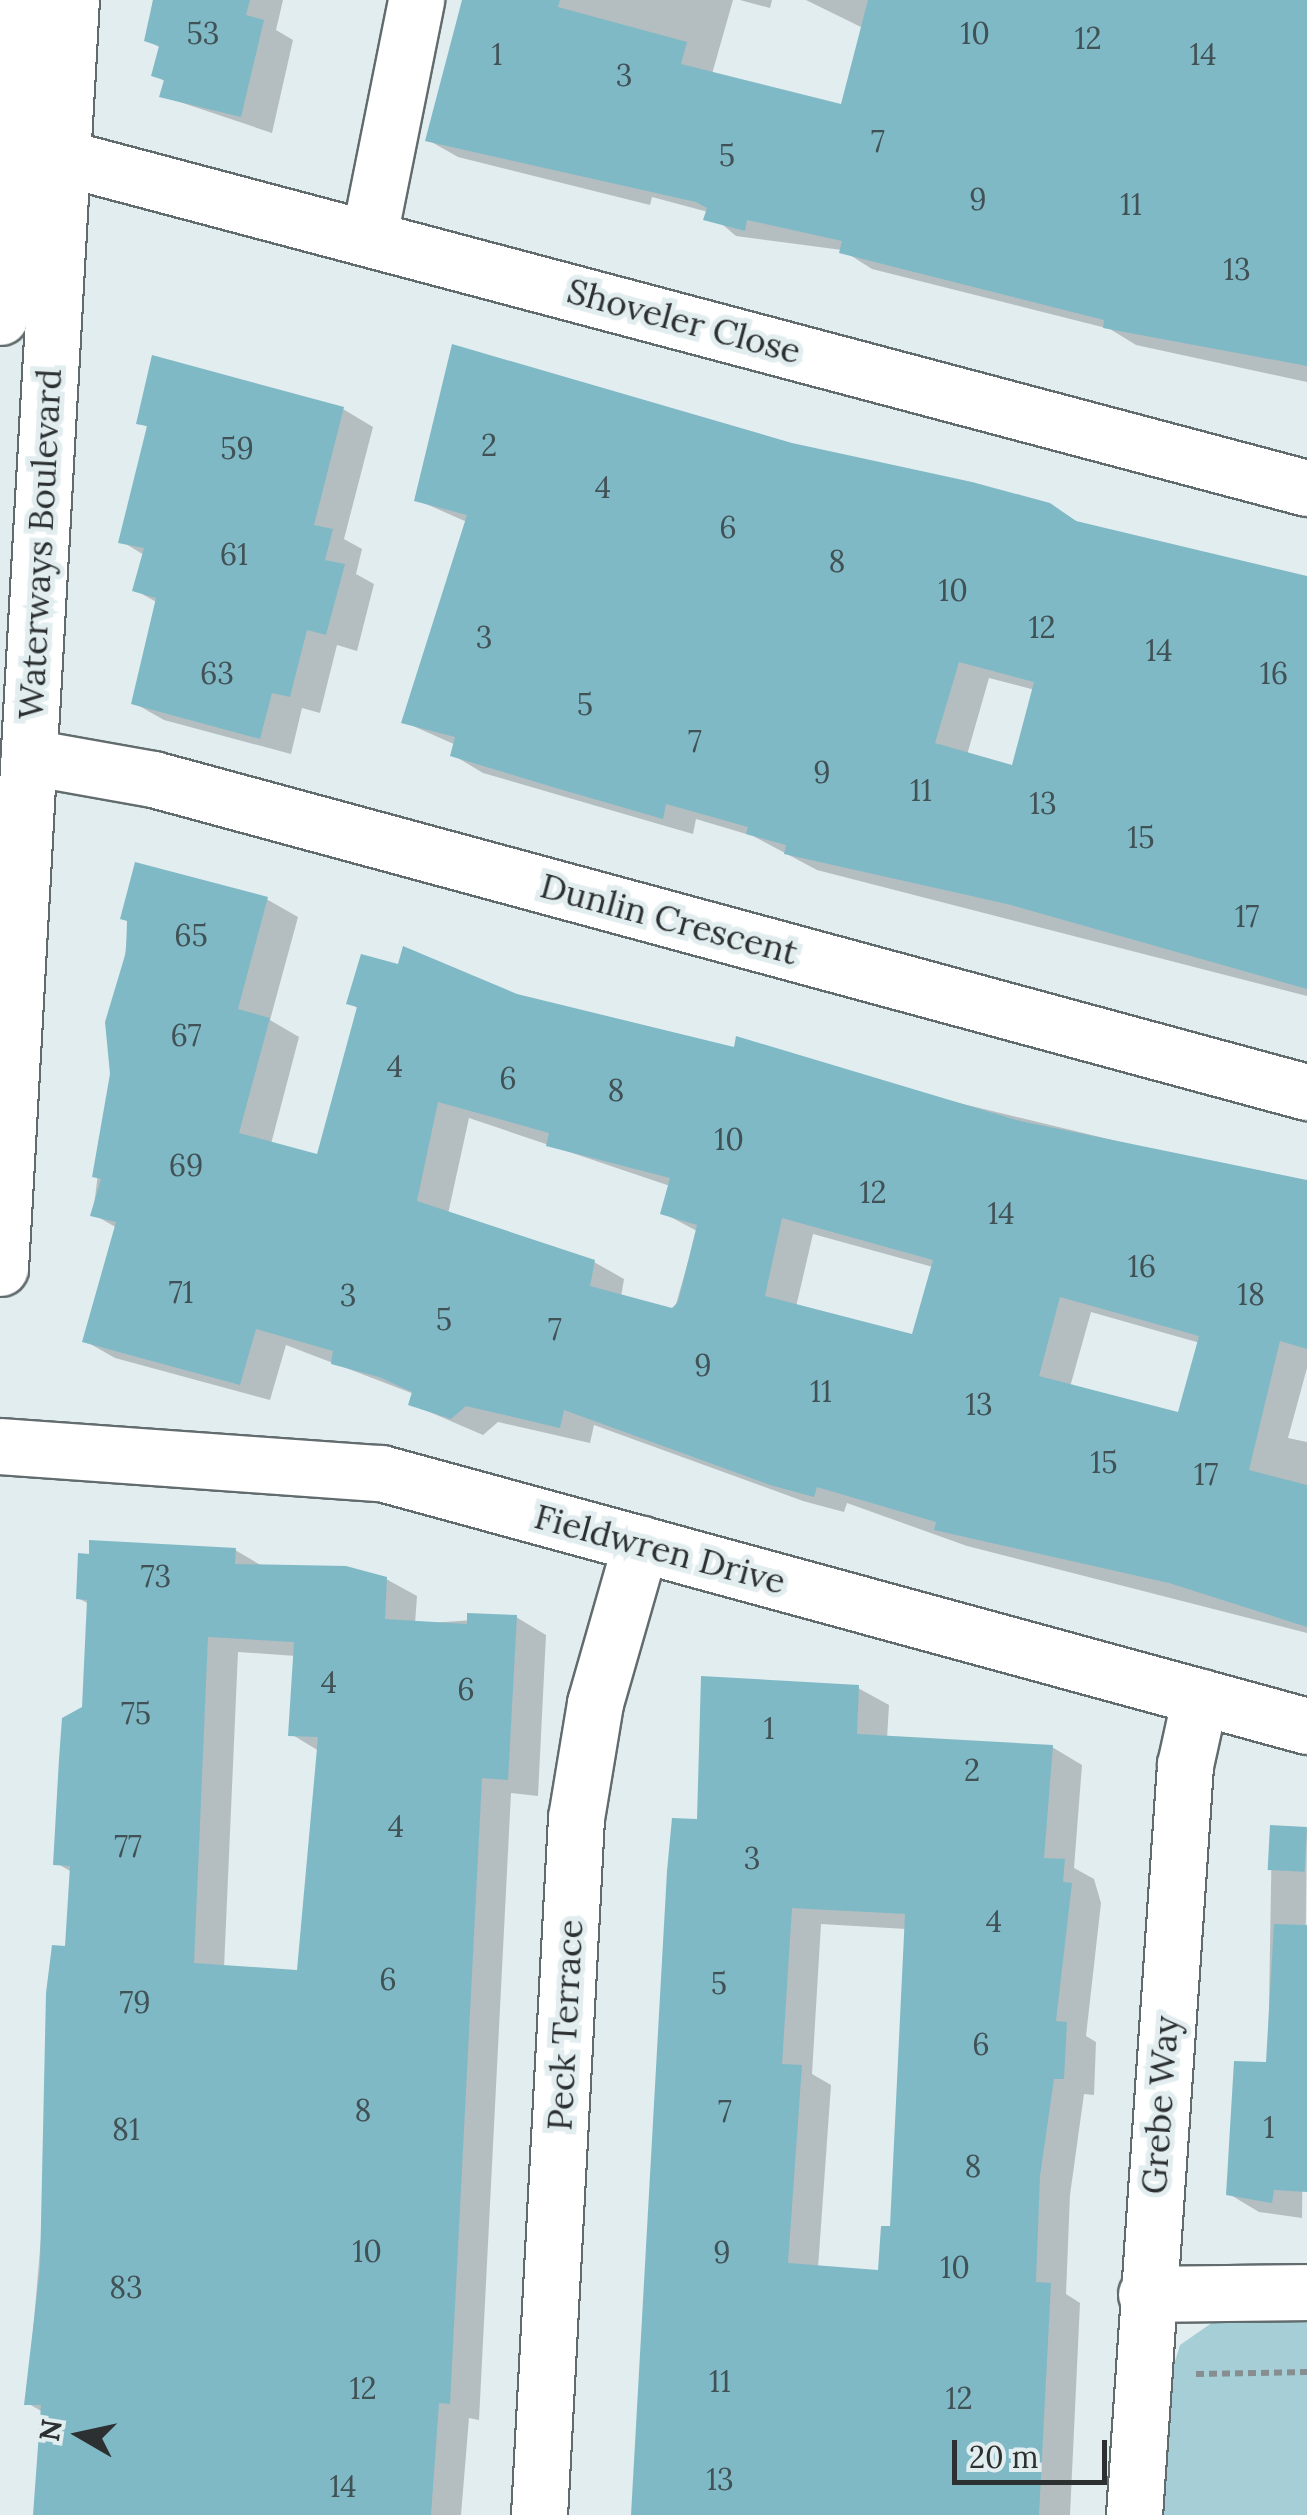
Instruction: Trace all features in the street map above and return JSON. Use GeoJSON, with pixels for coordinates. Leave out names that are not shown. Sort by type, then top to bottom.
{"type":"FeatureCollection","features":[{"type":"Feature","properties":{"kind":"street"},"geometry":{"type":"LineString","coordinates":[[0,317],[22,0]]}},
{"type":"Feature","properties":{"kind":"street","name":"Waterways Boulevard"},"geometry":{"type":"LineString","coordinates":[[0,1268],[71,0]]}},
{"type":"Feature","properties":{"kind":"street"},"geometry":{"type":"LineString","coordinates":[[369,236],[416,0]]}},
{"type":"Feature","properties":{"kind":"street","name":"Shoveler Close"},"geometry":{"type":"LineString","coordinates":[[61,157],[1307,488]]}},
{"type":"Feature","properties":{"kind":"street","name":"Dunlin Crescent"},"geometry":{"type":"LineString","coordinates":[[29,757],[153,779],[1307,1092]]}},
{"type":"Feature","properties":{"kind":"street","name":"Fieldwren Drive"},"geometry":{"type":"LineString","coordinates":[[0,1446],[342,1465],[1307,1726]]}},
{"type":"Feature","properties":{"kind":"street","name":"Peck Terrace"},"geometry":{"type":"LineString","coordinates":[[538,2515],[576,1818],[595,1704],[640,1543]]}},
{"type":"Feature","properties":{"kind":"street","name":"Grebe Way"},"geometry":{"type":"LineString","coordinates":[[1134,2515],[1146,2294],[1185,1765],[1200,1697]]}},
{"type":"Feature","properties":{"kind":"street"},"geometry":{"type":"LineString","coordinates":[[1146,2294],[1307,2292]]}},
{"type":"Feature","properties":{"kind":"path"},"geometry":{"type":"LineString","coordinates":[[1195,2374],[1307,2372]]}},
{"type":"Feature","properties":{"kind":"shaded area"},"geometry":{"type":"Polygon","coordinates":[[[1307,2316],[1307,2515],[1163,2515],[1170,2378],[1180,2345],[1216,2320],[1307,2316]]]}},
{"type":"Feature","properties":{"kind":"building"},"geometry":{"type":"Polygon","coordinates":[[[153,0],[250,0],[246,15],[264,20],[241,117],[159,97],[164,80],[151,76],[159,46],[144,41],[153,0]]]}},
{"type":"Feature","properties":{"kind":"building"},"geometry":{"type":"Polygon","coordinates":[[[462,0],[560,0],[558,7],[687,42],[681,64],[841,104],[868,0],[1307,0],[1307,366],[1103,328],[1104,320],[839,253],[842,241],[747,220],[745,231],[703,220],[707,208],[696,202],[425,141],[462,0]]]}},
{"type":"Feature","properties":{"kind":"building"},"geometry":{"type":"Polygon","coordinates":[[[452,344],[792,443],[1050,503],[1076,521],[1307,576],[1307,989],[1007,904],[784,854],[786,845],[746,834],[748,827],[666,804],[663,819],[450,756],[455,737],[401,723],[467,515],[414,501],[452,344]],[[959,662],[935,743],[1012,765],[1034,682],[959,662]]]}},
{"type":"Feature","properties":{"kind":"building"},"geometry":{"type":"Polygon","coordinates":[[[152,355],[344,407],[314,525],[333,529],[325,560],[345,564],[326,635],[307,630],[290,697],[272,693],[260,739],[131,704],[156,598],[132,591],[144,548],[118,543],[147,426],[136,424],[152,355]]]}},
{"type":"Feature","properties":{"kind":"building"},"geometry":{"type":"Polygon","coordinates":[[[135,862],[268,897],[238,1009],[270,1018],[239,1133],[317,1154],[357,1007],[346,1004],[361,954],[398,964],[403,946],[517,994],[734,1047],[736,1036],[1020,1121],[1307,1180],[1307,1349],[1280,1341],[1249,1470],[1307,1485],[1307,1627],[1169,1583],[934,1530],[936,1522],[817,1487],[814,1497],[770,1485],[564,1410],[560,1428],[466,1406],[451,1419],[408,1405],[412,1392],[379,1377],[331,1364],[333,1351],[256,1329],[240,1385],[82,1342],[116,1222],[90,1216],[101,1179],[92,1177],[110,1074],[105,1022],[126,952],[127,921],[120,919],[135,862]],[[438,1102],[417,1201],[595,1260],[590,1286],[672,1308],[678,1302],[697,1225],[660,1214],[670,1178],[546,1146],[549,1133],[438,1102]],[[782,1218],[765,1296],[912,1334],[933,1260],[782,1218]],[[1060,1297],[1039,1376],[1178,1412],[1199,1336],[1060,1297]]]}},
{"type":"Feature","properties":{"kind":"building"},"geometry":{"type":"Polygon","coordinates":[[[89,1540],[236,1548],[235,1564],[346,1566],[387,1577],[385,1619],[467,1624],[467,1613],[517,1615],[508,1780],[482,1778],[450,2404],[439,2403],[431,2515],[33,2515],[41,2405],[24,2405],[40,2268],[46,1993],[52,1945],[65,1946],[70,1866],[53,1865],[59,1759],[62,1718],[82,1707],[87,1600],[76,1599],[78,1553],[89,1554],[89,1540]],[[208,1637],[194,1963],[297,1970],[318,1737],[288,1736],[294,1642],[208,1637]]]}},
{"type":"Feature","properties":{"kind":"building"},"geometry":{"type":"Polygon","coordinates":[[[701,1676],[859,1685],[857,1734],[1053,1745],[1044,1858],[1065,1859],[1063,1882],[1072,1883],[1056,2021],[1067,2022],[1064,2079],[1054,2079],[1040,2176],[1036,2282],[1051,2283],[1039,2515],[631,2515],[672,1818],[697,1819],[701,1676]],[[792,1908],[782,2064],[802,2065],[788,2263],[878,2270],[881,2226],[890,2226],[905,1914],[792,1908]]]}},
{"type":"Feature","properties":{"kind":"building"},"geometry":{"type":"Polygon","coordinates":[[[1270,1825],[1307,1827],[1305,1872],[1268,1870],[1270,1825]]]}},
{"type":"Feature","properties":{"kind":"building"},"geometry":{"type":"Polygon","coordinates":[[[1274,1924],[1307,1925],[1307,2192],[1274,2190],[1272,2203],[1226,2195],[1234,2061],[1266,2062],[1274,1924]]]}}]}
